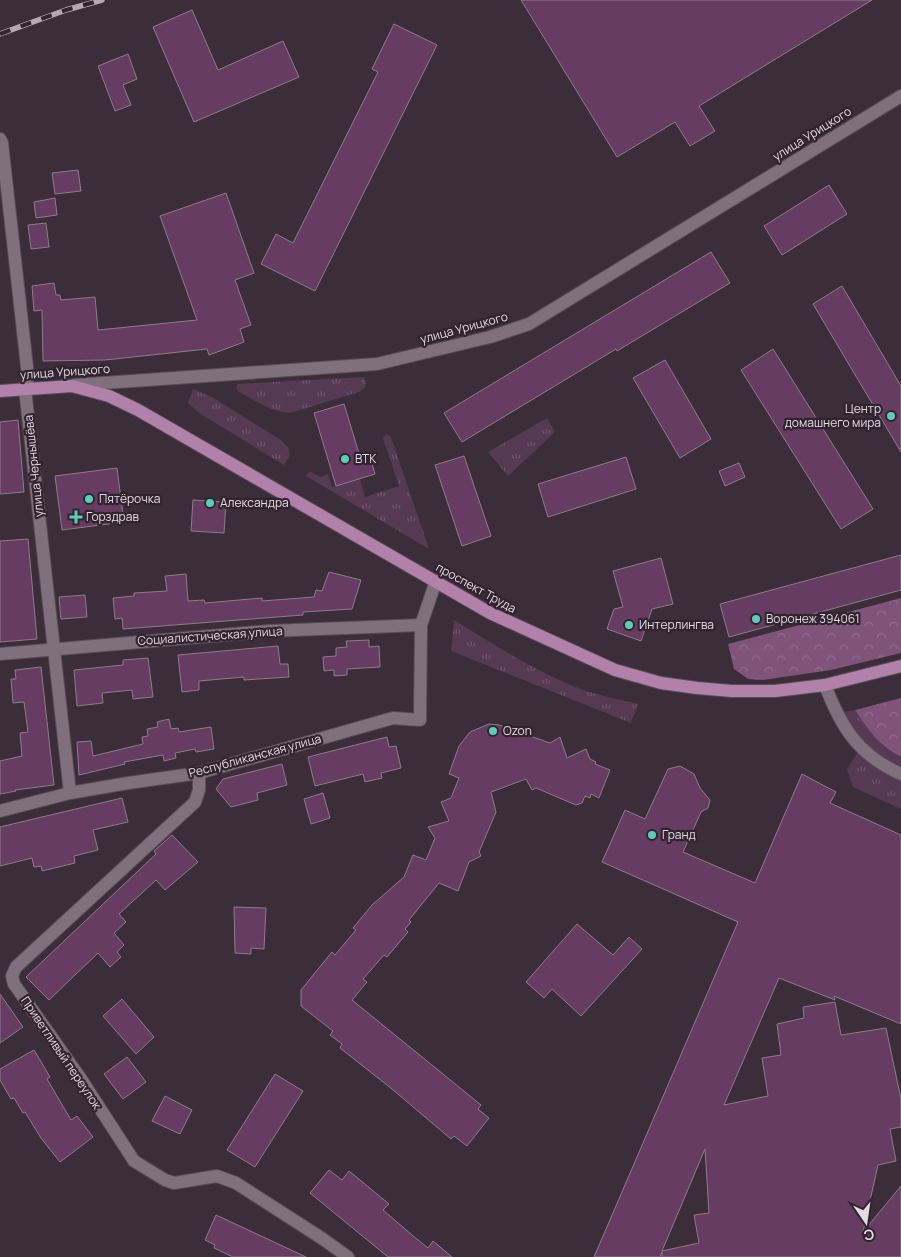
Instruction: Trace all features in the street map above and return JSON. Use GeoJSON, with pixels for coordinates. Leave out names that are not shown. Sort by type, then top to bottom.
{"type":"FeatureCollection","features":[{"type":"Feature","properties":{"kind":"main road","name":"улица Урицкого"},"geometry":{"type":"LineString","coordinates":[[0,390],[72,386]]}},
{"type":"Feature","properties":{"kind":"main road","name":"проспект Труда"},"geometry":{"type":"LineString","coordinates":[[72,386],[109,396],[138,410],[506,620],[615,670],[640,678],[697,688],[732,691],[796,689],[825,685],[901,666]]}},
{"type":"Feature","properties":{"kind":"street","name":"улица Урицкого"},"geometry":{"type":"LineString","coordinates":[[72,386],[377,364],[490,337],[530,324],[901,96]]}},
{"type":"Feature","properties":{"kind":"street","name":"улица Чернышёва"},"geometry":{"type":"LineString","coordinates":[[0,140],[2,143],[28,376],[26,389],[70,793]]}},
{"type":"Feature","properties":{"kind":"street"},"geometry":{"type":"LineString","coordinates":[[421,625],[436,581]]}},
{"type":"Feature","properties":{"kind":"street","name":"Социалистическая улица"},"geometry":{"type":"LineString","coordinates":[[0,654],[269,631],[421,625]]}},
{"type":"Feature","properties":{"kind":"street","name":"Республиканская улица"},"geometry":{"type":"LineString","coordinates":[[0,810],[70,793],[199,774],[393,718],[420,720],[421,625]]}},
{"type":"Feature","properties":{"kind":"street"},"geometry":{"type":"LineString","coordinates":[[825,685],[844,728],[864,751],[890,769],[901,774]]}},
{"type":"Feature","properties":{"kind":"street","name":"Приветливый переулок"},"geometry":{"type":"LineString","coordinates":[[199,774],[199,790],[195,802],[16,967],[12,976],[14,984],[81,1079],[134,1161],[165,1180],[174,1183],[217,1176],[236,1183],[323,1238],[348,1257]]}},
{"type":"Feature","properties":{"kind":"green space"},"geometry":{"type":"Polygon","coordinates":[[[364,377],[366,382],[365,388],[359,392],[290,413],[276,411],[264,406],[239,392],[236,388],[238,384],[364,377]]]}},
{"type":"Feature","properties":{"kind":"green space"},"geometry":{"type":"Polygon","coordinates":[[[193,389],[212,397],[281,440],[288,447],[290,455],[284,465],[199,413],[188,403],[193,389]]]}},
{"type":"Feature","properties":{"kind":"green space"},"geometry":{"type":"Polygon","coordinates":[[[547,418],[555,432],[508,476],[488,452],[547,418]]]}},
{"type":"Feature","properties":{"kind":"green space"},"geometry":{"type":"Polygon","coordinates":[[[386,434],[391,437],[429,549],[306,476],[311,472],[320,477],[328,474],[332,487],[360,479],[365,497],[399,486],[383,438],[386,434]]]}},
{"type":"Feature","properties":{"kind":"green space"},"geometry":{"type":"Polygon","coordinates":[[[901,598],[901,653],[831,670],[763,680],[748,679],[734,669],[728,644],[901,598]]]}},
{"type":"Feature","properties":{"kind":"green space"},"geometry":{"type":"Polygon","coordinates":[[[454,620],[518,659],[551,676],[586,691],[638,704],[631,723],[451,651],[454,620]]]}},
{"type":"Feature","properties":{"kind":"green space"},"geometry":{"type":"Polygon","coordinates":[[[901,698],[901,757],[893,753],[875,737],[855,710],[901,698]]]}},
{"type":"Feature","properties":{"kind":"green space"},"geometry":{"type":"Polygon","coordinates":[[[855,710],[875,737],[893,754],[901,758],[901,774],[864,751],[843,712],[855,710]]]}},
{"type":"Feature","properties":{"kind":"green space"},"geometry":{"type":"Polygon","coordinates":[[[858,752],[886,774],[901,780],[901,809],[853,787],[847,769],[858,752]]]}},
{"type":"Feature","properties":{"kind":"building"},"geometry":{"type":"Polygon","coordinates":[[[521,0],[872,0],[699,106],[715,131],[690,146],[675,122],[617,157],[521,0]]]}},
{"type":"Feature","properties":{"kind":"building"},"geometry":{"type":"Polygon","coordinates":[[[192,10],[218,70],[283,41],[299,77],[194,122],[153,27],[192,10]]]}},
{"type":"Feature","properties":{"kind":"building"},"geometry":{"type":"Polygon","coordinates":[[[394,24],[437,45],[315,291],[261,264],[276,234],[293,243],[378,72],[372,69],[394,24]]]}},
{"type":"Feature","properties":{"kind":"building"},"geometry":{"type":"Polygon","coordinates":[[[128,54],[137,79],[123,85],[131,105],[115,111],[98,66],[128,54]]]}},
{"type":"Feature","properties":{"kind":"building"},"geometry":{"type":"Polygon","coordinates":[[[78,170],[81,191],[55,194],[52,173],[78,170]]]}},
{"type":"Feature","properties":{"kind":"building"},"geometry":{"type":"Polygon","coordinates":[[[829,185],[847,214],[782,255],[764,226],[829,185]]]}},
{"type":"Feature","properties":{"kind":"building"},"geometry":{"type":"Polygon","coordinates":[[[226,193],[254,273],[235,280],[251,325],[240,329],[244,342],[209,355],[207,349],[105,360],[43,361],[42,310],[34,311],[32,286],[54,283],[56,295],[60,295],[61,300],[95,297],[98,330],[197,320],[160,216],[226,193]]]}},
{"type":"Feature","properties":{"kind":"building"},"geometry":{"type":"Polygon","coordinates":[[[55,198],[57,215],[36,218],[34,202],[55,198]]]}},
{"type":"Feature","properties":{"kind":"building"},"geometry":{"type":"Polygon","coordinates":[[[46,223],[49,247],[31,249],[28,225],[46,223]]]}},
{"type":"Feature","properties":{"kind":"building"},"geometry":{"type":"Polygon","coordinates":[[[711,252],[730,283],[462,442],[444,413],[711,252]]]}},
{"type":"Feature","properties":{"kind":"building"},"geometry":{"type":"Polygon","coordinates":[[[842,286],[901,386],[901,452],[813,304],[842,286]]]}},
{"type":"Feature","properties":{"kind":"building"},"geometry":{"type":"Polygon","coordinates":[[[773,349],[873,509],[841,529],[741,370],[773,349]]]}},
{"type":"Feature","properties":{"kind":"building"},"geometry":{"type":"Polygon","coordinates":[[[665,360],[711,439],[680,458],[633,378],[665,360]]]}},
{"type":"Feature","properties":{"kind":"building"},"geometry":{"type":"Polygon","coordinates":[[[344,404],[361,460],[370,457],[375,474],[336,486],[314,413],[344,404]]]}},
{"type":"Feature","properties":{"kind":"building"},"geometry":{"type":"Polygon","coordinates":[[[18,420],[24,492],[0,494],[0,422],[18,420]]]}},
{"type":"Feature","properties":{"kind":"building"},"geometry":{"type":"Polygon","coordinates":[[[464,456],[491,536],[462,546],[435,465],[464,456]]]}},
{"type":"Feature","properties":{"kind":"building"},"geometry":{"type":"Polygon","coordinates":[[[626,457],[636,489],[548,517],[538,484],[626,457]]]}},
{"type":"Feature","properties":{"kind":"building"},"geometry":{"type":"Polygon","coordinates":[[[739,463],[745,477],[725,486],[719,471],[739,463]]]}},
{"type":"Feature","properties":{"kind":"building","name":"Пятёрочка"},"geometry":{"type":"Polygon","coordinates":[[[117,468],[124,522],[62,530],[55,476],[117,468]]]}},
{"type":"Feature","properties":{"kind":"building"},"geometry":{"type":"Polygon","coordinates":[[[193,500],[226,502],[224,533],[191,531],[193,500]]]}},
{"type":"Feature","properties":{"kind":"building"},"geometry":{"type":"Polygon","coordinates":[[[28,539],[37,639],[0,642],[0,541],[28,539]]]}},
{"type":"Feature","properties":{"kind":"building"},"geometry":{"type":"Polygon","coordinates":[[[901,555],[901,590],[729,637],[720,604],[901,555]]]}},
{"type":"Feature","properties":{"kind":"building"},"geometry":{"type":"Polygon","coordinates":[[[661,558],[673,604],[652,609],[641,641],[607,629],[614,609],[623,607],[613,571],[661,558]]]}},
{"type":"Feature","properties":{"kind":"building"},"geometry":{"type":"Polygon","coordinates":[[[329,572],[361,580],[352,609],[303,612],[303,615],[123,629],[122,618],[115,619],[113,598],[134,596],[134,593],[167,591],[165,576],[186,574],[188,601],[204,600],[205,603],[262,598],[262,601],[314,597],[316,590],[322,591],[329,572]]]}},
{"type":"Feature","properties":{"kind":"building"},"geometry":{"type":"Polygon","coordinates":[[[85,595],[87,617],[61,619],[59,597],[85,595]]]}},
{"type":"Feature","properties":{"kind":"building"},"geometry":{"type":"Polygon","coordinates":[[[369,640],[369,647],[379,646],[380,667],[347,669],[347,675],[334,676],[334,670],[324,671],[323,657],[336,656],[336,648],[347,647],[346,641],[369,640]]]}},
{"type":"Feature","properties":{"kind":"building"},"geometry":{"type":"Polygon","coordinates":[[[278,646],[280,664],[288,664],[289,677],[244,680],[244,677],[199,681],[199,690],[182,692],[178,655],[278,646]]]}},
{"type":"Feature","properties":{"kind":"building"},"geometry":{"type":"Polygon","coordinates":[[[148,658],[153,697],[133,699],[132,690],[102,693],[103,703],[77,706],[74,670],[123,665],[123,660],[148,658]]]}},
{"type":"Feature","properties":{"kind":"building"},"geometry":{"type":"Polygon","coordinates":[[[41,667],[54,785],[0,794],[0,761],[22,756],[20,733],[28,732],[24,702],[13,703],[11,679],[16,679],[15,670],[41,667]]]}},
{"type":"Feature","properties":{"kind":"building"},"geometry":{"type":"Polygon","coordinates":[[[169,719],[171,729],[178,728],[179,732],[211,727],[214,749],[196,752],[195,749],[175,753],[176,758],[164,761],[163,755],[124,762],[125,764],[79,775],[77,742],[91,741],[93,756],[143,744],[142,737],[148,736],[147,729],[158,727],[157,722],[169,719]]]}},
{"type":"Feature","properties":{"kind":"building"},"geometry":{"type":"Polygon","coordinates":[[[489,724],[499,725],[550,743],[560,737],[567,758],[586,749],[590,759],[596,762],[595,764],[610,770],[599,798],[591,794],[590,798],[585,796],[582,803],[576,805],[536,788],[532,790],[526,779],[491,792],[496,812],[479,852],[481,856],[469,862],[458,891],[439,883],[409,920],[411,922],[405,929],[408,932],[387,957],[384,955],[363,979],[367,982],[352,1000],[481,1105],[478,1109],[489,1118],[467,1146],[454,1136],[451,1139],[340,1048],[342,1044],[330,1035],[333,1031],[301,1006],[301,990],[332,952],[335,955],[356,930],[353,928],[372,905],[404,877],[413,855],[426,860],[435,838],[428,827],[449,821],[441,802],[451,798],[459,778],[449,774],[459,746],[470,732],[489,724]]]}},
{"type":"Feature","properties":{"kind":"building"},"geometry":{"type":"Polygon","coordinates":[[[387,737],[389,747],[396,746],[401,768],[381,773],[382,778],[365,782],[363,774],[315,786],[308,757],[387,737]]]}},
{"type":"Feature","properties":{"kind":"building"},"geometry":{"type":"Polygon","coordinates":[[[282,764],[287,785],[257,793],[258,800],[231,807],[216,789],[223,779],[282,764]]]}},
{"type":"Feature","properties":{"kind":"building"},"geometry":{"type":"Polygon","coordinates":[[[680,766],[694,774],[700,788],[710,800],[708,808],[701,812],[683,852],[755,883],[802,774],[836,792],[830,803],[901,835],[901,1024],[834,996],[835,1000],[779,978],[724,1105],[768,1096],[762,1058],[781,1055],[777,1024],[804,1018],[803,1007],[835,1002],[841,1035],[886,1028],[901,1099],[901,1127],[890,1129],[896,1161],[878,1165],[863,1232],[901,1186],[901,1257],[662,1257],[662,1252],[660,1257],[594,1257],[738,922],[602,862],[625,810],[645,819],[668,769],[680,766]],[[705,1149],[662,1251],[699,1243],[694,1215],[709,1213],[705,1149]]]}},
{"type":"Feature","properties":{"kind":"building"},"geometry":{"type":"Polygon","coordinates":[[[323,793],[330,818],[311,824],[304,799],[323,793]]]}},
{"type":"Feature","properties":{"kind":"building"},"geometry":{"type":"Polygon","coordinates":[[[122,798],[128,822],[93,830],[98,850],[74,856],[75,863],[42,871],[41,866],[34,867],[32,858],[0,866],[0,827],[122,798]]]}},
{"type":"Feature","properties":{"kind":"building"},"geometry":{"type":"Polygon","coordinates":[[[172,835],[198,862],[165,890],[156,880],[119,914],[126,922],[114,933],[124,945],[117,952],[121,957],[110,967],[98,953],[49,1000],[26,977],[156,854],[154,851],[172,835]]]}},
{"type":"Feature","properties":{"kind":"building"},"geometry":{"type":"Polygon","coordinates":[[[234,907],[266,908],[264,949],[251,948],[251,954],[235,953],[234,907]]]}},
{"type":"Feature","properties":{"kind":"building"},"geometry":{"type":"Polygon","coordinates":[[[577,924],[613,955],[629,937],[642,949],[581,1016],[552,989],[544,998],[526,982],[577,924]]]}},
{"type":"Feature","properties":{"kind":"building"},"geometry":{"type":"Polygon","coordinates":[[[0,994],[23,1027],[0,1043],[0,994]]]}},
{"type":"Feature","properties":{"kind":"building"},"geometry":{"type":"Polygon","coordinates":[[[122,999],[154,1037],[136,1054],[103,1016],[122,999]]]}},
{"type":"Feature","properties":{"kind":"building"},"geometry":{"type":"Polygon","coordinates":[[[34,1050],[50,1077],[47,1079],[71,1120],[77,1116],[93,1137],[60,1162],[41,1138],[25,1112],[23,1113],[14,1098],[11,1099],[0,1080],[0,1069],[34,1050]]]}},
{"type":"Feature","properties":{"kind":"building"},"geometry":{"type":"Polygon","coordinates":[[[127,1057],[146,1082],[123,1099],[104,1074],[127,1057]]]}},
{"type":"Feature","properties":{"kind":"building"},"geometry":{"type":"Polygon","coordinates":[[[275,1074],[303,1091],[255,1167],[227,1150],[275,1074]]]}},
{"type":"Feature","properties":{"kind":"building"},"geometry":{"type":"Polygon","coordinates":[[[165,1096],[192,1110],[180,1134],[152,1121],[165,1096]]]}},
{"type":"Feature","properties":{"kind":"building"},"geometry":{"type":"Polygon","coordinates":[[[329,1170],[342,1180],[349,1171],[389,1204],[383,1210],[412,1235],[428,1248],[433,1241],[452,1257],[388,1257],[310,1193],[329,1170]]]}},
{"type":"Feature","properties":{"kind":"building"},"geometry":{"type":"Polygon","coordinates":[[[216,1215],[306,1257],[233,1257],[214,1248],[215,1245],[205,1240],[216,1215]]]}},
{"type":"Feature","properties":{"kind":"railway"},"geometry":{"type":"LineString","coordinates":[[0,34],[66,10],[102,0]]}},
{"type":"Feature","properties":{"kind":"place","name":"Центр домашнего мира"},"geometry":{"type":"Point","coordinates":[891,416]}},
{"type":"Feature","properties":{"kind":"place","name":"ВТК"},"geometry":{"type":"Point","coordinates":[345,459]}},
{"type":"Feature","properties":{"kind":"place","name":"Пятёрочка"},"geometry":{"type":"Point","coordinates":[89,499]}},
{"type":"Feature","properties":{"kind":"place","name":"Александра"},"geometry":{"type":"Point","coordinates":[210,503]}},
{"type":"Feature","properties":{"kind":"place","name":"Горздрав"},"geometry":{"type":"Point","coordinates":[76,517]}},
{"type":"Feature","properties":{"kind":"place","name":"Воронеж 394061"},"geometry":{"type":"Point","coordinates":[756,619]}},
{"type":"Feature","properties":{"kind":"place","name":"Интерлингва"},"geometry":{"type":"Point","coordinates":[629,625]}},
{"type":"Feature","properties":{"kind":"place","name":"Ozon"},"geometry":{"type":"Point","coordinates":[493,731]}},
{"type":"Feature","properties":{"kind":"place","name":"Гранд"},"geometry":{"type":"Point","coordinates":[652,835]}}]}
